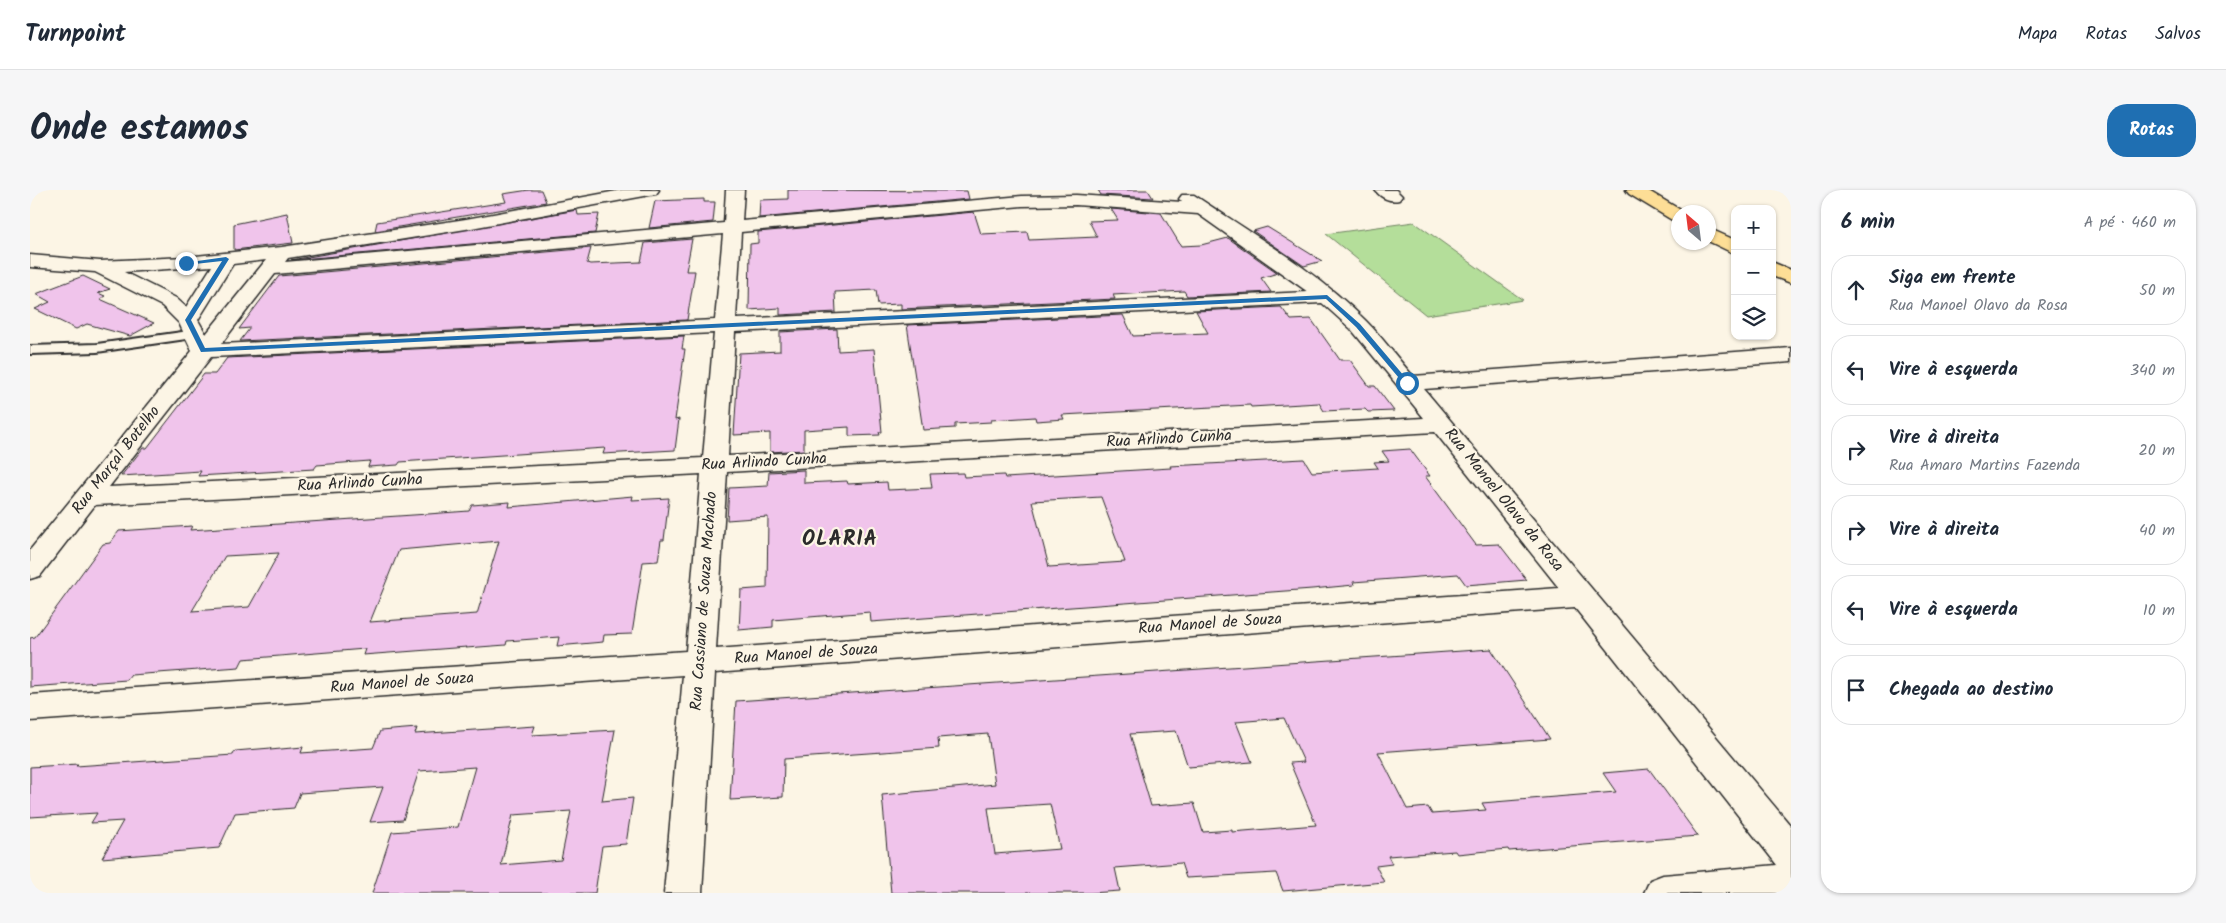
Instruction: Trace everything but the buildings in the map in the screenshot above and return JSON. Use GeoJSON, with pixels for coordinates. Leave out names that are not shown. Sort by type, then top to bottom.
{"type":"FeatureCollection","features":[{"type":"Feature","properties":{"kind":"main road"},"geometry":{"type":"LineString","coordinates":[[1635,190],[1671,212]]}},
{"type":"Feature","properties":{"kind":"main road"},"geometry":{"type":"LineString","coordinates":[[1716,237],[1731,246]]}},
{"type":"Feature","properties":{"kind":"main road"},"geometry":{"type":"LineString","coordinates":[[1776,270],[1791,277]]}},
{"type":"Feature","properties":{"kind":"street"},"geometry":{"type":"LineString","coordinates":[[196,335],[277,261],[650,190]]}},
{"type":"Feature","properties":{"kind":"street","name":"Rua Cassiano de Souza Machado"},"geometry":{"type":"LineString","coordinates":[[683,893],[735,190]]}},
{"type":"Feature","properties":{"kind":"street","name":"Rua Manoel Olavo da Rosa"},"geometry":{"type":"LineString","coordinates":[[1175,190],[1289,268],[1327,297],[1358,325],[1442,424],[1791,854]]}},
{"type":"Feature","properties":{"kind":"street"},"geometry":{"type":"LineString","coordinates":[[30,261],[100,268],[226,259],[277,261],[732,229],[1022,201],[1076,200],[1202,209]]}},
{"type":"Feature","properties":{"kind":"street"},"geometry":{"type":"LineString","coordinates":[[196,335],[226,259]]}},
{"type":"Feature","properties":{"kind":"street"},"geometry":{"type":"LineString","coordinates":[[100,268],[169,302],[196,335]]}},
{"type":"Feature","properties":{"kind":"street"},"geometry":{"type":"LineString","coordinates":[[196,335],[725,327],[1327,297]]}},
{"type":"Feature","properties":{"kind":"street","name":"Rua Marçal Botelho"},"geometry":{"type":"LineString","coordinates":[[30,569],[87,497],[196,335]]}},
{"type":"Feature","properties":{"kind":"street"},"geometry":{"type":"LineString","coordinates":[[1407,383],[1791,356]]}},
{"type":"Feature","properties":{"kind":"street","name":"Rua Arlindo Cunha"},"geometry":{"type":"LineString","coordinates":[[87,497],[715,465],[1442,424]]}},
{"type":"Feature","properties":{"kind":"street","name":"Rua Manoel de Souza"},"geometry":{"type":"LineString","coordinates":[[30,708],[700,662],[1582,597]]}},
{"type":"Feature","properties":{"kind":"street"},"geometry":{"type":"LineString","coordinates":[[1663,893],[1791,882]]}},
{"type":"Feature","properties":{"kind":"lane"},"geometry":{"type":"LineString","coordinates":[[30,350],[97,348],[196,335]]}},
{"type":"Feature","properties":{"kind":"green space"},"geometry":{"type":"Polygon","coordinates":[[[1414,222],[1523,300],[1426,315],[1326,234],[1414,222]]]}},
{"type":"Feature","properties":{"kind":"district","name":"OLARIA"},"geometry":{"type":"Point","coordinates":[840,539]}},
{"type":"Feature","properties":{"kind":"route"},"geometry":{"type":"LineString","coordinates":[[186,263],[226,259],[188,320],[203,350],[725,327],[1327,297],[1358,325],[1407,383]]}}]}
